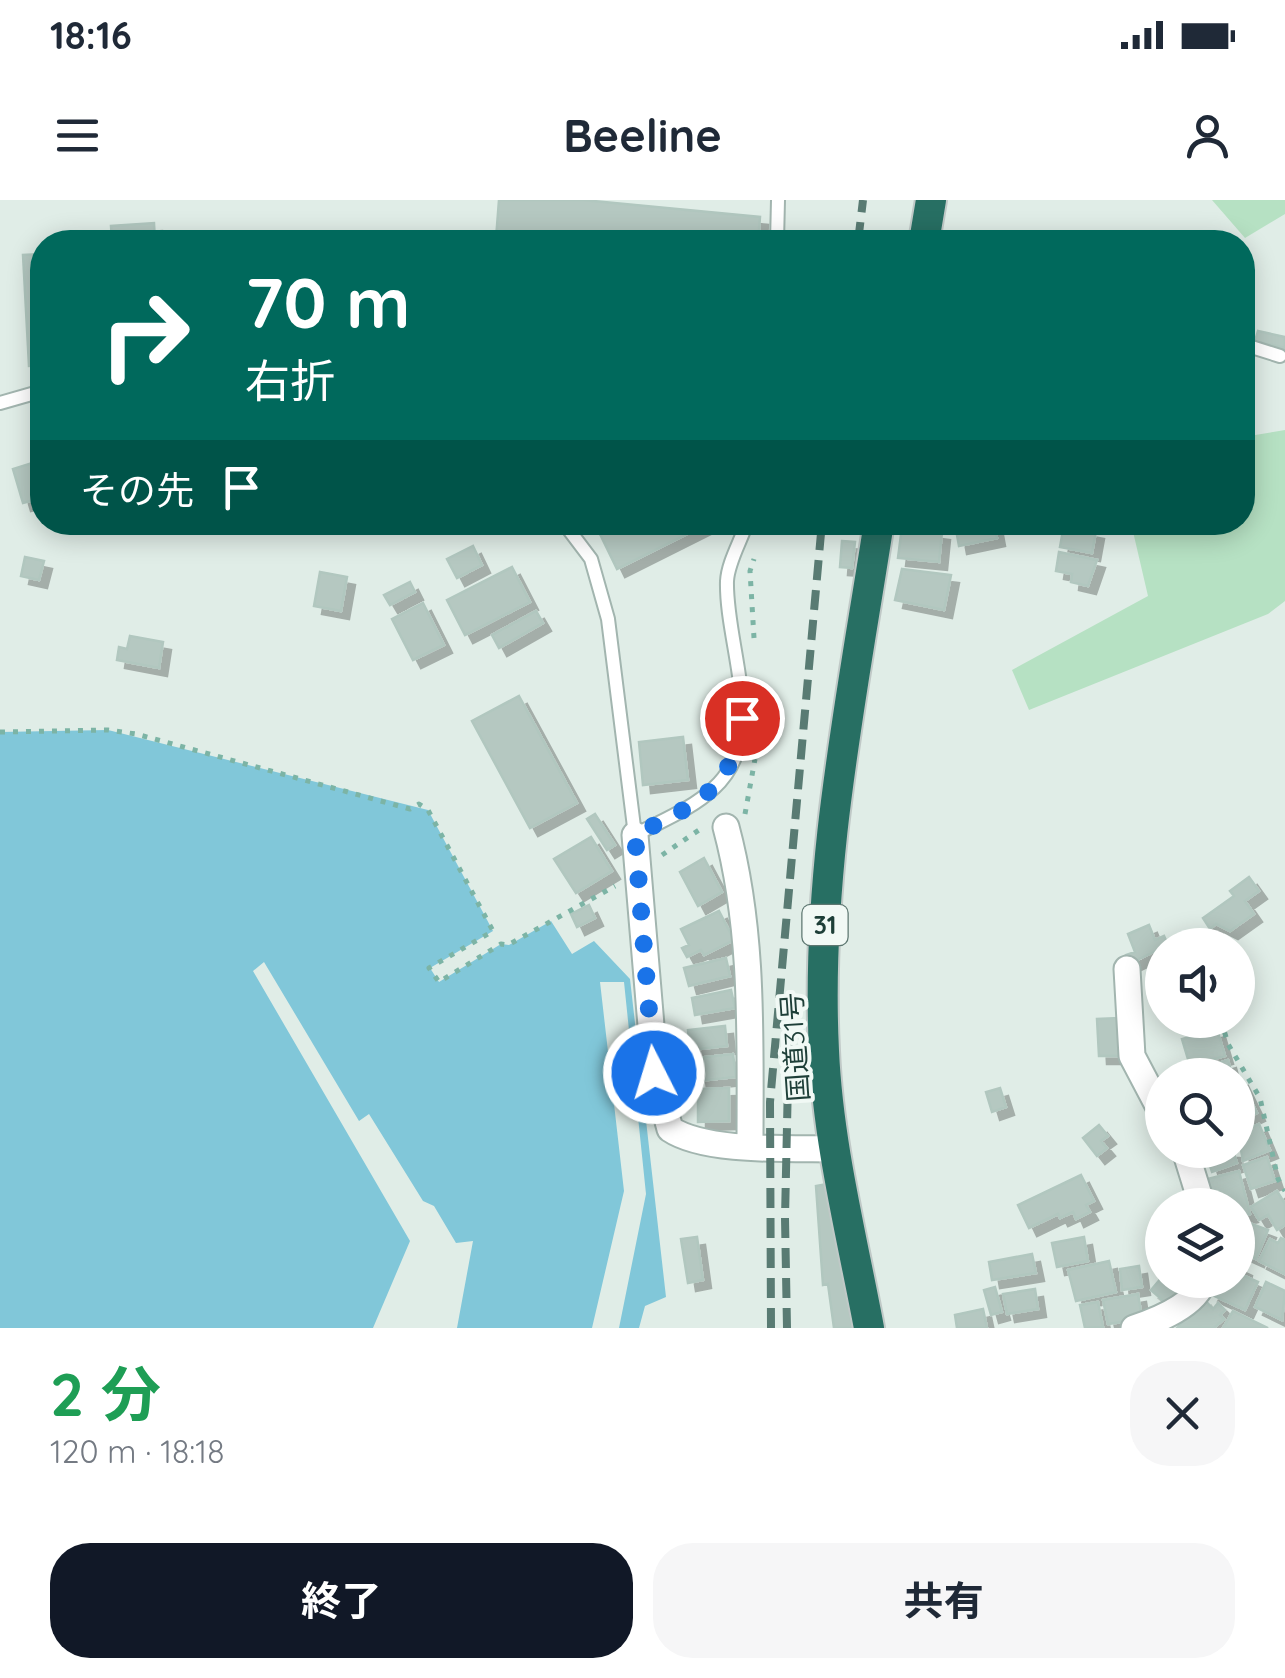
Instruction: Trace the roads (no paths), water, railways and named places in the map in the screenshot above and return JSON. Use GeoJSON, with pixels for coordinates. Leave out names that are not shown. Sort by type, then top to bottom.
{"type":"FeatureCollection","features":[{"type":"Feature","properties":{"kind":"highway"},"geometry":{"type":"LineString","coordinates":[[926,230],[931,200]]}},
{"type":"Feature","properties":{"kind":"highway","name":"国道31号"},"geometry":{"type":"LineString","coordinates":[[869,1328],[836,1148],[824,1053],[829,852],[877,535]]}},
{"type":"Feature","properties":{"kind":"street"},"geometry":{"type":"LineString","coordinates":[[725,821],[740,880],[750,982],[750,1145]]}},
{"type":"Feature","properties":{"kind":"street"},"geometry":{"type":"LineString","coordinates":[[635,835],[654,1073],[670,1130],[683,1138],[836,1148]]}},
{"type":"Feature","properties":{"kind":"street"},"geometry":{"type":"LineString","coordinates":[[1127,970],[1132,1056],[1145,1081]]}},
{"type":"Feature","properties":{"kind":"street"},"geometry":{"type":"LineString","coordinates":[[1134,1328],[1164,1317],[1188,1298]]}},
{"type":"Feature","properties":{"kind":"lane"},"geometry":{"type":"LineString","coordinates":[[777,230],[778,200]]}},
{"type":"Feature","properties":{"kind":"lane"},"geometry":{"type":"LineString","coordinates":[[1255,348],[1280,356]]}},
{"type":"Feature","properties":{"kind":"lane"},"geometry":{"type":"LineString","coordinates":[[0,403],[30,394]]}},
{"type":"Feature","properties":{"kind":"lane"},"geometry":{"type":"LineString","coordinates":[[572,535],[591,559],[608,619],[635,835],[714,788],[730,770],[738,750],[742,718],[727,578],[742,535]]}},
{"type":"Feature","properties":{"kind":"water"},"geometry":{"type":"Polygon","coordinates":[[[108,730],[428,810],[493,931],[430,968],[439,982],[501,944],[509,945],[551,921],[572,954],[594,941],[630,979],[666,1297],[645,1306],[639,1328],[619,1328],[646,1194],[624,982],[600,982],[624,1191],[592,1328],[457,1328],[473,1241],[456,1243],[434,1206],[423,1201],[369,1114],[359,1121],[264,962],[253,971],[410,1241],[373,1328],[0,1328],[0,732],[108,730]]]}},
{"type":"Feature","properties":{"kind":"railway"},"geometry":{"type":"LineString","coordinates":[[859,230],[863,200]]}},
{"type":"Feature","properties":{"kind":"railway"},"geometry":{"type":"LineString","coordinates":[[771,1328],[770,1102],[821,535]]}},
{"type":"Feature","properties":{"kind":"railway"},"geometry":{"type":"LineString","coordinates":[[787,1328],[789,1034]]}}]}
